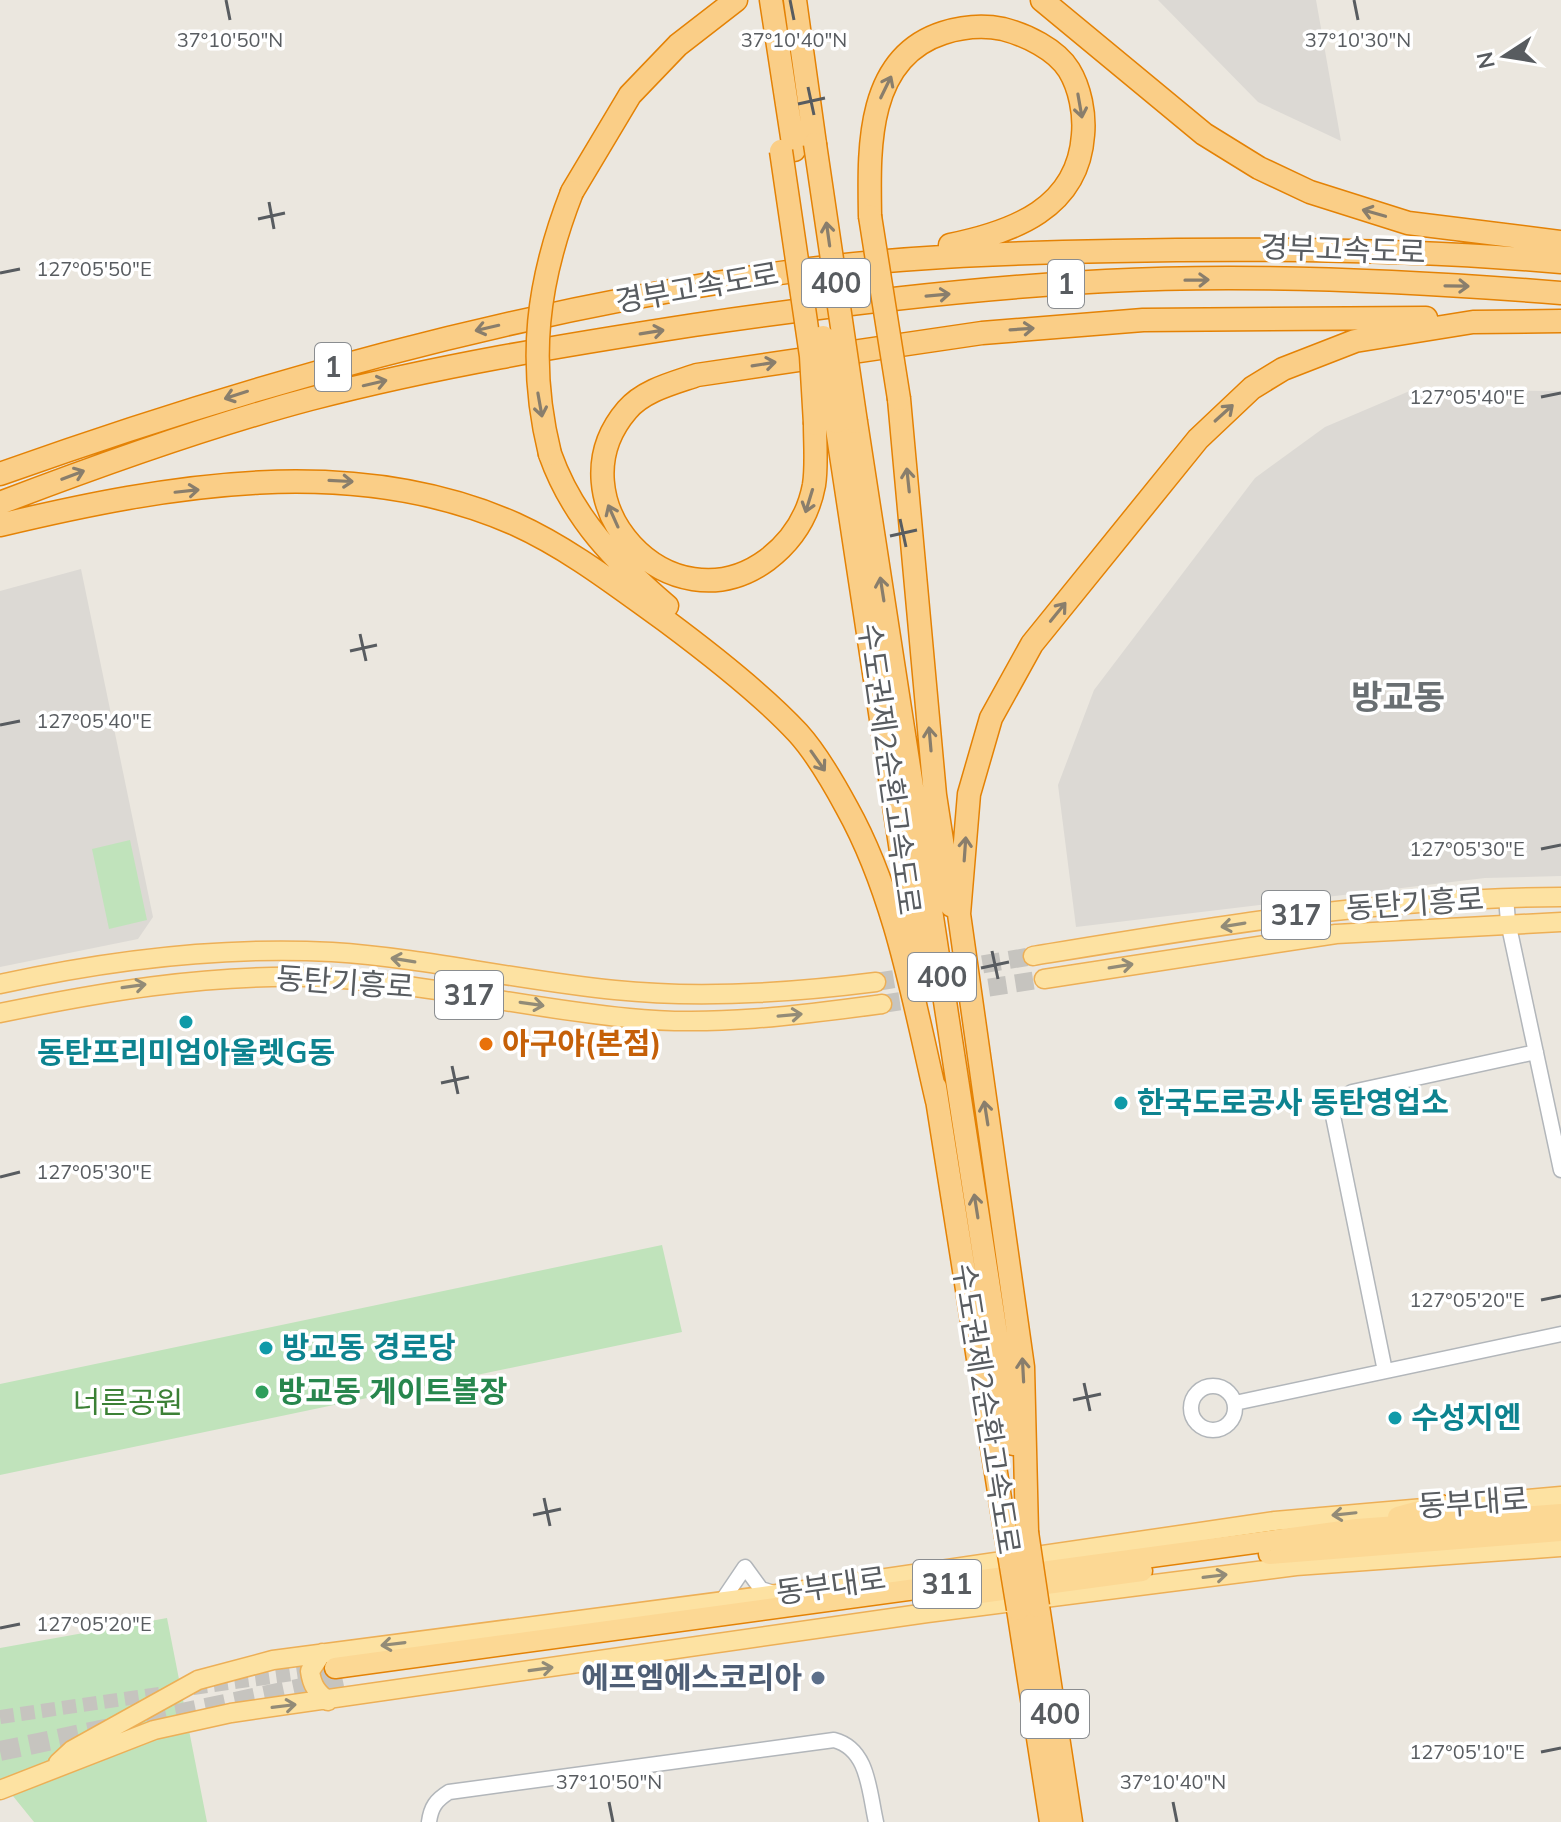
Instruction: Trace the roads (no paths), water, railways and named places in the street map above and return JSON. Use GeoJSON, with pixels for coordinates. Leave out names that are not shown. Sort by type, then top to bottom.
{"type":"FeatureCollection","features":[{"type":"Feature","properties":{"kind":"highway"},"geometry":{"type":"LineString","coordinates":[[736,0],[678,45],[630,95],[572,192],[551,245],[540,303],[538,398],[550,454],[572,507],[593,535],[798,733],[848,810],[876,874],[912,995],[937,1101]]}},
{"type":"Feature","properties":{"kind":"highway","name":"수도권제2순환고속도로"},"geometry":{"type":"LineString","coordinates":[[795,0],[797,148],[836,423],[937,1101],[1017,1534]]}},
{"type":"Feature","properties":{"kind":"highway"},"geometry":{"type":"LineString","coordinates":[[1042,0],[1211,140],[1310,192],[1408,223],[1561,242]]}},
{"type":"Feature","properties":{"kind":"highway"},"geometry":{"type":"LineString","coordinates":[[1053,0],[1092,40]]}},
{"type":"Feature","properties":{"kind":"highway"},"geometry":{"type":"LineString","coordinates":[[767,4],[797,148],[811,356],[836,423],[793,537],[760,565],[731,577],[695,579],[653,566],[622,537],[608,507],[603,475],[608,447],[627,410],[654,391],[697,375],[982,333],[1143,320],[1554,321]]}},
{"type":"Feature","properties":{"kind":"highway"},"geometry":{"type":"LineString","coordinates":[[851,266],[993,234],[1044,211],[1072,181],[1082,155],[1081,99],[1069,69],[1045,48],[1018,33],[977,27],[939,34],[907,53],[887,83],[874,115],[869,162],[870,216],[899,399],[943,860],[967,982]]}},
{"type":"Feature","properties":{"kind":"highway","name":"경부고속도로"},"geometry":{"type":"LineString","coordinates":[[0,474],[281,381],[420,344],[674,290],[971,253],[1245,247],[1384,250],[1561,262]]}},
{"type":"Feature","properties":{"kind":"highway","name":"경부고속도로"},"geometry":{"type":"LineString","coordinates":[[0,503],[179,438],[311,399],[575,343],[841,303],[1107,281],[1254,279],[1561,293]]}},
{"type":"Feature","properties":{"kind":"highway"},"geometry":{"type":"LineString","coordinates":[[1017,1534],[1022,1353],[959,914],[969,794],[991,718],[1032,644],[1198,439],[1252,388],[1317,353],[1355,341],[1473,322],[1554,321]]}},
{"type":"Feature","properties":{"kind":"highway","name":"수도권제2순환고속도로"},"geometry":{"type":"LineString","coordinates":[[836,423],[1017,1534],[1051,1822]]}},
{"type":"Feature","properties":{"kind":"highway"},"geometry":{"type":"LineString","coordinates":[[0,525],[118,500],[263,483],[354,482],[446,499],[517,525],[596,572],[696,643],[798,733]]}},
{"type":"Feature","properties":{"kind":"highway","name":"동부대로"},"geometry":{"type":"LineString","coordinates":[[334,1667],[1560,1499]]}},
{"type":"Feature","properties":{"kind":"highway"},"geometry":{"type":"LineString","coordinates":[[1357,1529],[1441,1505]]}},
{"type":"Feature","properties":{"kind":"highway","name":"동부대로"},"geometry":{"type":"LineString","coordinates":[[334,1667],[1260,1554],[1561,1531]]}},
{"type":"Feature","properties":{"kind":"highway"},"geometry":{"type":"LineString","coordinates":[[1330,1549],[1452,1551],[1561,1544]]}},
{"type":"Feature","properties":{"kind":"highway","name":"수도권제2순환고속도로"},"geometry":{"type":"LineString","coordinates":[[1028,1607],[1071,1822]]}},
{"type":"Feature","properties":{"kind":"main road","name":"동탄기흥로"},"geometry":{"type":"LineString","coordinates":[[1033,956],[1328,910],[1419,901],[1561,897]]}},
{"type":"Feature","properties":{"kind":"main road","name":"동탄기흥로"},"geometry":{"type":"LineString","coordinates":[[1044,979],[1336,934],[1508,922],[1561,922]]}},
{"type":"Feature","properties":{"kind":"main road","name":"동탄기흥로"},"geometry":{"type":"LineString","coordinates":[[0,984],[173,955],[279,951],[385,957],[619,991],[763,994],[876,982]]}},
{"type":"Feature","properties":{"kind":"main road","name":"동탄기흥로"},"geometry":{"type":"LineString","coordinates":[[0,1013],[148,984],[269,977],[375,982],[630,1019],[727,1019],[882,1004]]}},
{"type":"Feature","properties":{"kind":"main road","name":"동부대로"},"geometry":{"type":"LineString","coordinates":[[53,1768],[72,1750],[198,1680],[273,1660],[334,1667],[722,1601],[1275,1521],[1441,1505],[1560,1499]]}},
{"type":"Feature","properties":{"kind":"main road"},"geometry":{"type":"LineString","coordinates":[[5,1789],[154,1730],[231,1713],[927,1613],[1265,1570],[1561,1544]]}},
{"type":"Feature","properties":{"kind":"main road"},"geometry":{"type":"LineString","coordinates":[[328,1701],[316,1691],[310,1671],[334,1667]]}},
{"type":"Feature","properties":{"kind":"street"},"geometry":{"type":"LineString","coordinates":[[1506,897],[1508,922],[1561,1170]]}},
{"type":"Feature","properties":{"kind":"street"},"geometry":{"type":"LineString","coordinates":[[1385,1371],[1333,1116],[1337,1101],[1352,1092],[1536,1052]]}},
{"type":"Feature","properties":{"kind":"street"},"geometry":{"type":"LineString","coordinates":[[1235,1403],[1561,1334]]}},
{"type":"Feature","properties":{"kind":"street"},"geometry":{"type":"LineString","coordinates":[[722,1601],[745,1567],[761,1589],[777,1594]]}},
{"type":"Feature","properties":{"kind":"street"},"geometry":{"type":"LineString","coordinates":[[429,1822],[437,1799],[449,1792],[834,1740],[847,1743],[857,1752],[876,1822]]}},
{"type":"Feature","properties":{"kind":"tunnel"},"geometry":{"type":"LineString","coordinates":[[876,982],[1033,956]]}},
{"type":"Feature","properties":{"kind":"tunnel"},"geometry":{"type":"LineString","coordinates":[[882,1004],[1044,979]]}},
{"type":"Feature","properties":{"kind":"tunnel"},"geometry":{"type":"LineString","coordinates":[[193,1688],[335,1668]]}},
{"type":"Feature","properties":{"kind":"tunnel"},"geometry":{"type":"LineString","coordinates":[[0,1751],[345,1679]]}},
{"type":"Feature","properties":{"kind":"tunnel"},"geometry":{"type":"LineString","coordinates":[[0,1717],[172,1692]]}},
{"type":"Feature","properties":{"kind":"place","name":"동탄프리미엄아울렛G동"},"geometry":{"type":"Point","coordinates":[186,1022]}},
{"type":"Feature","properties":{"kind":"place","name":"아구야(본점)"},"geometry":{"type":"Point","coordinates":[486,1044]}},
{"type":"Feature","properties":{"kind":"place","name":"한국도로공사 동탄영업소"},"geometry":{"type":"Point","coordinates":[1121,1103]}},
{"type":"Feature","properties":{"kind":"place","name":"방교동 경로당"},"geometry":{"type":"Point","coordinates":[266,1348]}},
{"type":"Feature","properties":{"kind":"place","name":"방교동 게이트볼장"},"geometry":{"type":"Point","coordinates":[262,1392]}},
{"type":"Feature","properties":{"kind":"place","name":"수성지엔"},"geometry":{"type":"Point","coordinates":[1395,1418]}},
{"type":"Feature","properties":{"kind":"place","name":"에프엠에스코리아"},"geometry":{"type":"Point","coordinates":[818,1678]}},
{"type":"Feature","properties":{"kind":"district","name":"방교동"},"geometry":{"type":"Point","coordinates":[1398,697]}},
{"type":"Feature","properties":{"kind":"park label","name":"너른공원"},"geometry":{"type":"Point","coordinates":[128,1403]}}]}
